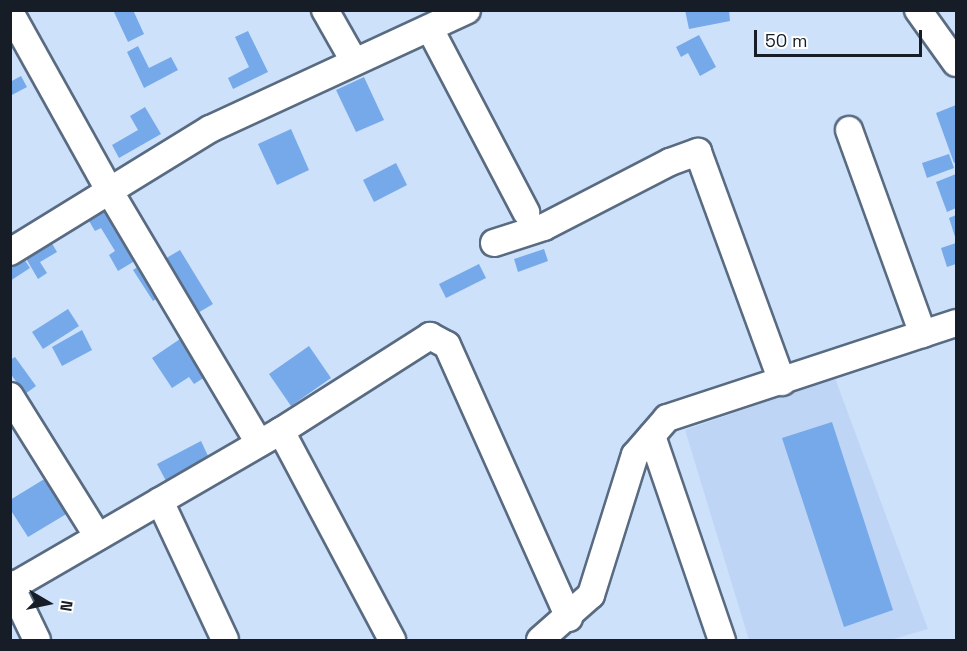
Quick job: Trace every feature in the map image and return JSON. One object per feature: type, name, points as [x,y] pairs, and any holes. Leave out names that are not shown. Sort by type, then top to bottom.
[{"type":"street","points":[[325,10],[354,61]]},
{"type":"street","points":[[10,252],[210,129],[467,10]]},
{"type":"street","points":[[918,10],[957,63]]},
{"type":"street","points":[[10,12],[110,192],[270,437],[392,640]]},
{"type":"street","points":[[430,29],[525,212]]},
{"type":"street","points":[[849,130],[923,334]]},
{"type":"street","points":[[494,243],[544,227],[670,162],[698,152],[782,382]]},
{"type":"street","points":[[540,640],[569,618],[591,595],[635,455],[667,418],[957,323]]},
{"type":"street","points":[[38,640],[11,586],[270,437],[430,336],[441,339],[569,618]]},
{"type":"street","points":[[10,396],[98,537]]},
{"type":"street","points":[[652,436],[722,640]]},
{"type":"street","points":[[160,501],[225,640]]},
{"type":"shaded area","points":[[835,378],[928,629],[890,640],[749,640],[685,430]]},
{"type":"building","points":[[113,10],[133,10],[144,34],[128,42]]},
{"type":"building","points":[[685,10],[729,10],[730,21],[689,29]]},
{"type":"building","points":[[248,31],[268,72],[233,89],[228,78],[249,67],[235,37]]},
{"type":"building","points":[[699,35],[716,67],[700,76],[688,53],[681,57],[676,47]]},
{"type":"building","points":[[138,46],[149,68],[171,57],[178,70],[144,88],[127,52]]},
{"type":"building","points":[[21,76],[27,87],[10,96],[10,82]]},
{"type":"building","points":[[364,77],[384,120],[356,132],[336,90]]},
{"type":"building","points":[[956,105],[956,162],[954,163],[936,113]]},
{"type":"building","points":[[145,107],[161,134],[119,158],[112,145],[138,130],[130,116]]},
{"type":"building","points":[[291,129],[309,170],[277,185],[258,144]]},
{"type":"building","points":[[949,154],[954,168],[927,178],[922,163]]},
{"type":"building","points":[[396,163],[407,185],[374,202],[363,180]]},
{"type":"building","points":[[956,174],[956,208],[947,212],[936,182]]},
{"type":"building","points":[[109,209],[138,259],[118,271],[109,255],[115,251],[101,228],[95,231],[89,221]]},
{"type":"building","points":[[956,215],[956,240],[949,218]]},
{"type":"building","points":[[50,240],[57,252],[40,262],[47,273],[38,279],[24,255]]},
{"type":"building","points":[[956,243],[956,264],[947,267],[941,248]]},
{"type":"building","points":[[544,249],[548,261],[518,272],[514,259]]},
{"type":"building","points":[[180,250],[213,304],[196,314],[163,260]]},
{"type":"building","points":[[22,256],[30,268],[10,281],[10,264]]},
{"type":"building","points":[[142,264],[162,295],[153,301],[133,270]]},
{"type":"building","points":[[479,264],[486,278],[446,298],[439,284]]},
{"type":"building","points":[[68,309],[79,326],[43,349],[32,332]]},
{"type":"building","points":[[82,330],[92,350],[62,366],[52,347]]},
{"type":"building","points":[[180,339],[205,377],[194,384],[189,377],[172,388],[152,358]]},
{"type":"building","points":[[309,346],[331,378],[291,406],[269,374]]},
{"type":"building","points":[[15,357],[36,386],[25,394],[10,373],[10,360]]},
{"type":"building","points":[[832,422],[893,610],[844,627],[782,438]]},
{"type":"building","points":[[201,441],[209,458],[166,481],[157,464]]},
{"type":"building","points":[[46,478],[68,513],[28,537],[10,509],[10,500]]}]
